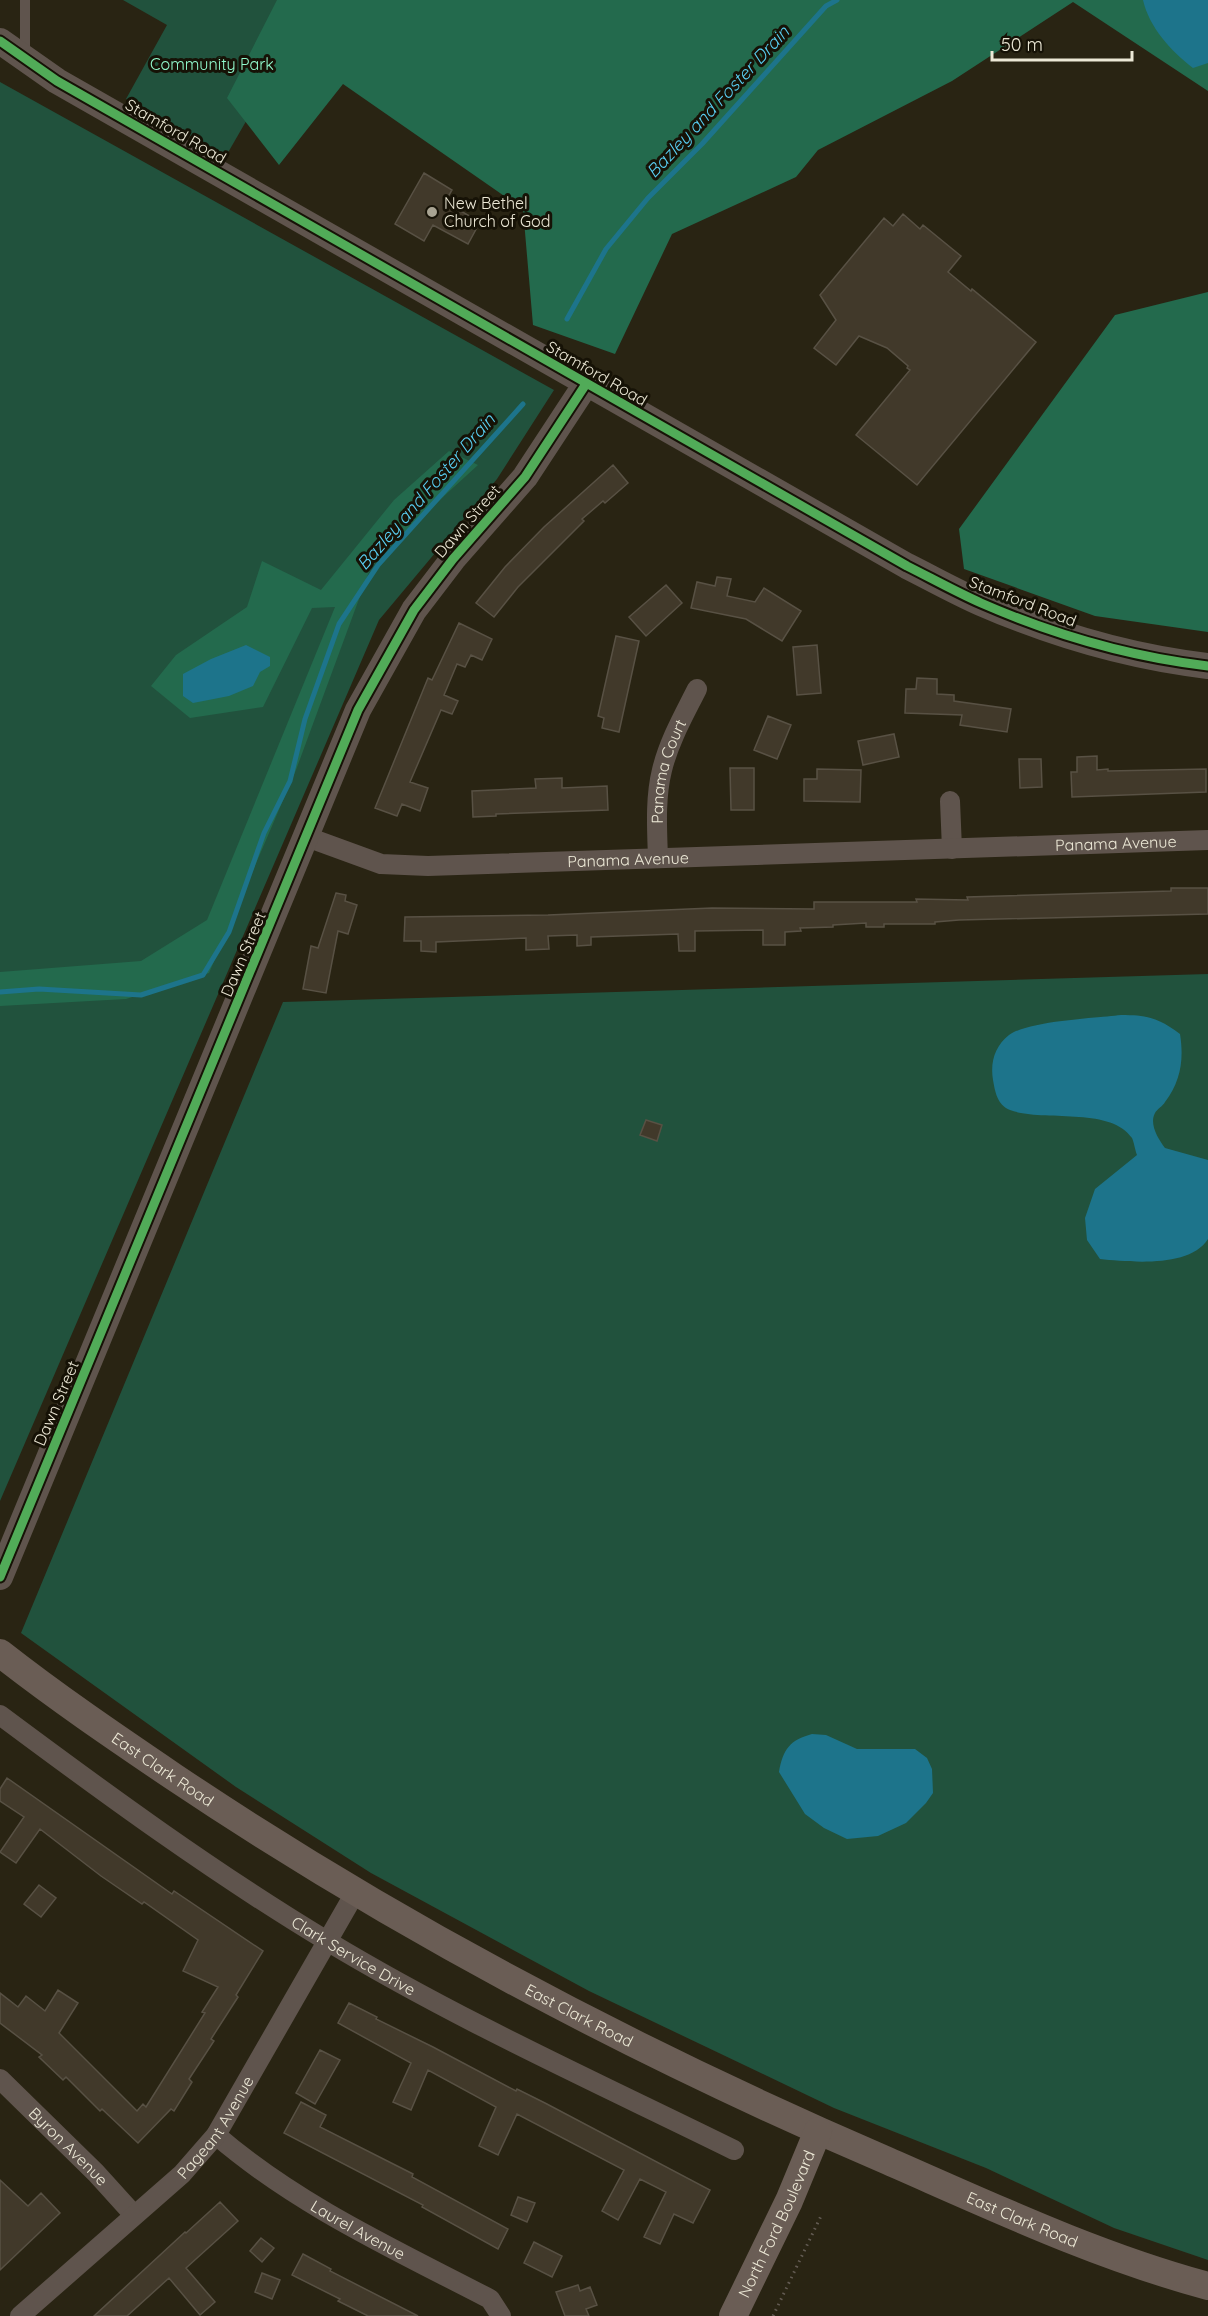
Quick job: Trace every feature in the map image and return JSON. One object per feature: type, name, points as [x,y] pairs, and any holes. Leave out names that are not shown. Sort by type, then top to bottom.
[{"type":"main road","name":"East Clark Road","points":[[0,1653],[149,1760],[247,1826],[355,1893],[512,1981],[818,2131],[1067,2239],[1133,2263],[1208,2286]]},
{"type":"main road","name":"North Ford Boulevard","points":[[733,2316],[789,2201],[818,2131]]},
{"type":"street","name":"Stamford Road","points":[[0,40],[57,81],[907,566],[981,603],[1080,639],[1208,666]]},
{"type":"street","name":"Dawn Street","points":[[0,1577],[358,710],[414,609],[453,559],[525,477],[586,384]]},
{"type":"street","name":"Panama Court","points":[[658,858],[658,796],[662,770],[678,726],[697,689]]},
{"type":"street","points":[[950,801],[952,849]]},
{"type":"street","name":"Panama Avenue","points":[[307,837],[381,864],[428,866],[1208,840]]},
{"type":"street","name":"Clark Service Drive","points":[[0,1715],[111,1798],[328,1942],[451,2010],[734,2150]]},
{"type":"street","name":"Pageant Avenue","points":[[20,2316],[182,2174],[216,2135],[355,1893]]},
{"type":"street","name":"Byron Avenue","points":[[0,2079],[96,2173],[134,2215]]},
{"type":"street","name":"Laurel Avenue","points":[[216,2135],[277,2183],[332,2216],[490,2299],[501,2316]]},
{"type":"lane","points":[[25,0],[25,60]]},
{"type":"path","points":[[773,2316],[822,2216]]},
{"type":"green space","name":"Community Park","points":[[123,0],[316,0],[226,156],[126,99],[167,25]]},
{"type":"green space","points":[[277,0],[1208,0],[1208,91],[1073,2],[952,81],[818,150],[796,177],[672,234],[615,354],[533,325],[523,209],[343,84],[279,165],[227,98]]},
{"type":"green space","points":[[0,82],[554,390],[497,479],[379,620],[0,1501]]},
{"type":"green space","points":[[1208,292],[1208,632],[1095,616],[964,569],[959,529],[1115,315]]},
{"type":"green space","points":[[449,451],[478,465],[373,561],[296,770],[209,973],[126,999],[0,1006],[0,972],[141,961],[207,920],[335,607],[312,608],[263,707],[190,718],[151,686],[176,655],[247,607],[262,561],[321,590],[394,500]]},
{"type":"green space","points":[[1208,974],[1208,2260],[1114,2228],[986,2168],[834,2108],[589,1991],[371,1873],[236,1787],[21,1633],[283,1002]]},
{"type":"water","points":[[1143,0],[1208,0],[1208,63],[1193,68],[1177,54],[1150,20]]},
{"type":"water","points":[[246,645],[270,657],[270,666],[260,672],[253,686],[229,696],[193,703],[183,696],[183,674],[211,659]]},
{"type":"water","points":[[1121,1015],[1152,1018],[1180,1034],[1182,1052],[1178,1078],[1170,1094],[1153,1117],[1154,1127],[1165,1148],[1208,1160],[1208,1239],[1188,1255],[1174,1259],[1143,1262],[1100,1259],[1087,1240],[1085,1218],[1095,1189],[1137,1155],[1132,1138],[1122,1128],[1092,1118],[1039,1115],[1010,1110],[999,1101],[995,1089],[992,1073],[993,1061],[1000,1044],[1009,1035],[1018,1030],[1046,1023]]},
{"type":"water","points":[[812,1734],[826,1735],[857,1749],[915,1749],[927,1758],[932,1769],[933,1793],[906,1823],[878,1836],[847,1839],[824,1828],[805,1814],[779,1772],[785,1751],[798,1739]]},
{"type":"building","name":"New Bethel Church of God","points":[[424,173],[452,190],[445,202],[480,222],[468,244],[433,225],[424,241],[395,224]]},
{"type":"building","points":[[903,214],[920,229],[923,225],[961,256],[948,272],[1036,342],[917,485],[856,435],[910,370],[908,366],[887,348],[859,336],[836,365],[814,348],[836,320],[820,295],[884,218],[893,226]]},
{"type":"building","points":[[613,465],[628,483],[582,519],[584,521],[518,587],[494,617],[476,603],[505,567],[544,527]]},
{"type":"building","points":[[717,577],[731,579],[727,596],[755,602],[764,588],[801,611],[782,641],[746,619],[691,608],[697,582],[715,586]]},
{"type":"building","points":[[666,585],[682,603],[646,636],[629,617]]},
{"type":"building","points":[[459,623],[492,639],[482,660],[471,655],[465,667],[457,664],[444,695],[458,701],[452,714],[441,710],[410,782],[428,788],[420,811],[402,804],[397,816],[375,808],[428,678],[432,680]]},
{"type":"building","points":[[616,636],[639,641],[619,732],[602,728],[604,718],[598,716]]},
{"type":"building","points":[[817,645],[821,693],[797,695],[793,647]]},
{"type":"building","points":[[917,678],[937,679],[937,694],[954,695],[954,701],[1011,709],[1007,732],[960,725],[962,715],[905,713],[906,689],[916,689]]},
{"type":"building","points":[[768,716],[791,725],[777,759],[754,750]]},
{"type":"building","points":[[894,734],[899,757],[863,765],[858,741]]},
{"type":"building","points":[[1097,756],[1097,770],[1206,769],[1206,792],[1072,797],[1071,772],[1077,772],[1077,757]]},
{"type":"building","points":[[1019,759],[1041,759],[1042,787],[1020,788]]},
{"type":"building","points":[[730,768],[754,768],[754,810],[731,810]]},
{"type":"building","points":[[817,769],[861,770],[860,802],[804,801],[804,779],[817,779]]},
{"type":"building","points":[[562,778],[562,788],[607,786],[608,810],[496,814],[496,816],[473,817],[472,791],[536,788],[535,779]]},
{"type":"building","points":[[1171,888],[1208,888],[1208,914],[959,920],[935,922],[935,924],[884,924],[884,927],[866,927],[866,923],[833,925],[833,927],[800,928],[801,931],[785,932],[785,945],[763,945],[763,930],[695,931],[695,951],[679,951],[678,934],[591,937],[591,945],[577,946],[577,935],[548,936],[549,949],[526,950],[526,938],[436,942],[436,952],[421,951],[421,941],[404,941],[405,917],[548,915],[712,908],[814,909],[814,902],[968,900],[967,897],[1171,891]]},
{"type":"building","points":[[336,893],[346,895],[345,901],[357,905],[348,934],[338,931],[326,993],[303,989],[311,946],[318,948]]},
{"type":"building","points":[[646,1120],[662,1125],[657,1141],[640,1135]]},
{"type":"building","points":[[7,1778],[172,1894],[174,1891],[263,1951],[236,1995],[238,1997],[211,2039],[214,2041],[189,2079],[192,2082],[174,2111],[171,2109],[138,2143],[102,2109],[100,2111],[66,2077],[63,2080],[39,2057],[42,2055],[0,2023],[0,1993],[18,2007],[26,1996],[45,2011],[58,1990],[78,2003],[59,2033],[137,2111],[143,2104],[146,2107],[205,2013],[202,2012],[218,1987],[183,1971],[198,1940],[144,1902],[142,1904],[101,1876],[40,1829],[16,1863],[0,1852],[24,1817],[0,1801],[0,1789]]},
{"type":"building","points":[[39,1885],[56,1898],[41,1917],[24,1904]]},
{"type":"building","points":[[349,2003],[710,2190],[693,2223],[674,2214],[660,2244],[644,2237],[666,2192],[640,2179],[618,2220],[602,2211],[624,2170],[517,2114],[498,2155],[479,2146],[496,2107],[428,2070],[411,2110],[393,2102],[411,2063],[338,2023]]},
{"type":"building","points":[[320,2050],[340,2060],[315,2104],[296,2093]]},
{"type":"building","points":[[301,2102],[326,2115],[320,2127],[413,2174],[412,2177],[508,2229],[498,2249],[422,2207],[423,2205],[284,2133]]},
{"type":"building","points":[[0,2180],[28,2206],[41,2193],[60,2213],[0,2270]]},
{"type":"building","points":[[518,2197],[535,2203],[527,2222],[511,2215]]},
{"type":"building","points":[[220,2202],[238,2221],[186,2268],[215,2302],[200,2315],[169,2278],[127,2316],[94,2316],[185,2232]]},
{"type":"building","points":[[261,2238],[274,2248],[262,2262],[250,2251]]},
{"type":"building","points":[[534,2242],[562,2256],[552,2277],[524,2263]]},
{"type":"building","points":[[303,2254],[331,2269],[330,2271],[418,2316],[368,2316],[338,2301],[340,2299],[292,2275]]},
{"type":"building","points":[[262,2273],[280,2280],[272,2299],[255,2292]]},
{"type":"building","points":[[578,2285],[580,2291],[590,2287],[597,2305],[586,2309],[589,2316],[565,2316],[556,2292]]},
{"type":"waterway","name":"Bazley and Foster Drain","points":[[567,319],[606,249],[648,198],[702,144],[826,6],[837,0]]},
{"type":"waterway","name":"Bazley and Foster Drain","points":[[0,992],[39,989],[141,995],[203,975],[229,932],[264,833],[290,781],[305,719],[339,624],[378,565],[523,404]]},
{"type":"cycle path","points":[[0,41],[57,81],[907,566],[953,590],[1036,625],[1092,643],[1150,657],[1208,666]]},
{"type":"cycle path","points":[[0,1577],[358,710],[414,610],[453,559],[525,477],[586,384]]},
{"type":"place","name":"New Bethel Church of God","points":[[432,212]]}]
